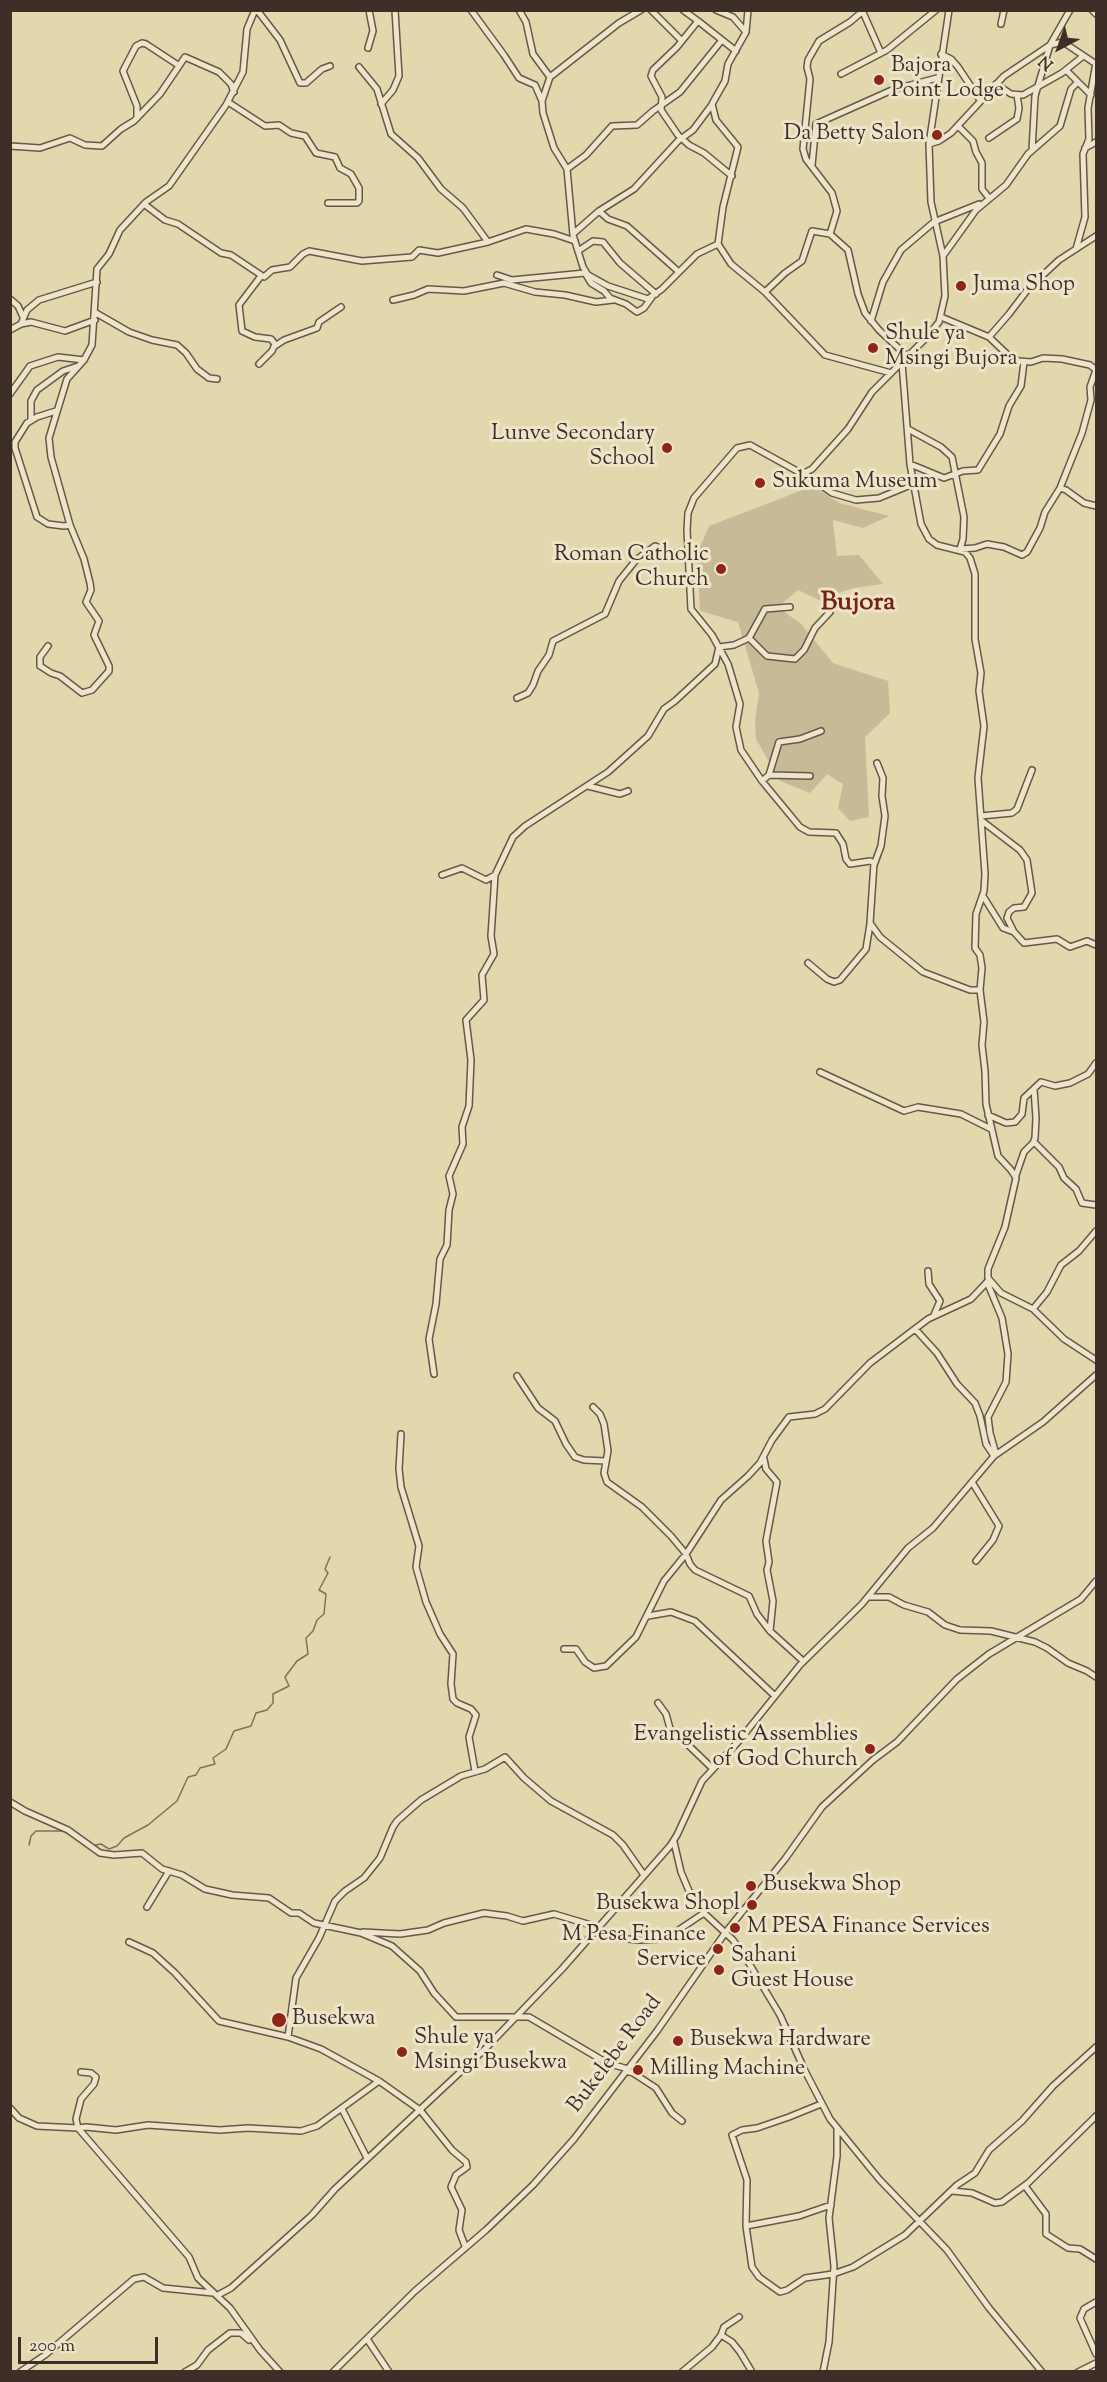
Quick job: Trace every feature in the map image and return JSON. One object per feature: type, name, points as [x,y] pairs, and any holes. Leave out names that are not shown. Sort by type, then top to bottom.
[{"type":"street","points":[[48,646],[40,657],[40,666],[60,676],[82,693],[92,690],[109,671],[109,666],[94,635],[99,621],[86,602],[91,591],[88,575],[70,525],[51,458],[49,433],[67,379],[82,363],[92,345],[97,268],[109,254],[118,233],[144,204],[169,186],[228,102],[243,72],[247,29],[256,10],[280,40],[300,83],[306,83],[322,69],[330,66]]},
{"type":"street","points":[[368,48],[373,31],[369,10]]},
{"type":"street","points":[[381,104],[393,90],[399,76],[395,10]]},
{"type":"street","points":[[471,10],[519,78],[523,82],[535,85],[542,101],[543,113],[554,148],[567,169],[574,238],[585,273],[591,283],[613,300]]},
{"type":"street","points":[[519,10],[526,22],[533,54],[550,77]]},
{"type":"street","points":[[651,10],[682,41]]},
{"type":"street","points":[[683,10],[736,51]]},
{"type":"street","points":[[716,10],[733,18],[746,32]]},
{"type":"street","points":[[574,238],[576,229],[634,189],[681,139],[693,130],[725,81],[728,64],[746,32],[748,10]]},
{"type":"street","points":[[841,74],[881,53],[936,10]]},
{"type":"street","points":[[1001,24],[1004,10]]},
{"type":"street","points":[[1032,150],[1035,96],[1050,45],[1070,10]]},
{"type":"street","points":[[1092,10],[1096,14]]},
{"type":"street","points":[[542,101],[550,77],[620,23],[640,11]]},
{"type":"street","points":[[830,234],[837,215],[831,190],[803,155],[810,79],[808,60],[819,41],[863,11],[881,53]]},
{"type":"street","points":[[804,473],[815,466],[848,429],[872,392],[926,339],[941,317],[945,296],[942,256],[931,202],[929,144],[948,11]]},
{"type":"street","points":[[698,21],[652,72],[651,78],[662,97],[662,112],[681,139],[704,153],[732,176]]},
{"type":"street","points":[[567,169],[586,156],[612,126],[637,125],[681,91],[722,40]]},
{"type":"street","points":[[929,144],[939,141],[958,126],[1004,75],[1050,45],[1063,42],[1082,57],[1096,64],[1088,114],[1089,139],[1083,154],[1084,217],[1076,249]]},
{"type":"street","points":[[137,118],[137,106],[123,71],[136,46],[146,44],[178,65]]},
{"type":"street","points":[[941,54],[951,59],[958,67],[980,100]]},
{"type":"street","points":[[10,146],[40,148],[70,138],[85,145],[100,147],[137,118],[160,94],[185,57],[221,73],[231,84],[234,92]]},
{"type":"street","points":[[996,84],[1011,94],[1023,95],[1066,70],[1082,57]]},
{"type":"street","points":[[359,67],[377,89],[391,134],[418,158],[441,189],[463,208],[488,242]]},
{"type":"street","points":[[1066,70],[1091,95]]},
{"type":"street","points":[[805,122],[816,124],[892,90],[938,78]]},
{"type":"street","points":[[942,256],[976,210],[1006,185],[1032,150],[1060,126],[1071,89],[1078,82]]},
{"type":"street","points":[[989,138],[1017,119],[1019,108],[1017,95]]},
{"type":"street","points":[[228,102],[265,126],[279,125],[291,133],[305,136],[316,153],[335,157],[340,168],[350,173],[359,188],[359,201],[356,203],[328,203]]},
{"type":"street","points":[[712,104],[716,120],[738,147],[723,207],[718,244],[731,264],[765,292],[825,355],[891,373]]},
{"type":"street","points":[[812,166],[816,124]]},
{"type":"street","points":[[958,126],[974,141],[976,152],[982,163],[982,189],[989,198]]},
{"type":"street","points":[[1085,148],[1096,142]]},
{"type":"street","points":[[871,321],[883,282],[898,253],[934,222],[983,203]]},
{"type":"street","points":[[144,204],[165,220],[176,223],[221,253],[231,255],[265,277],[271,271],[290,267],[309,251],[362,261],[412,257],[418,250],[438,252],[488,242],[511,233],[531,229],[574,238]]},
{"type":"street","points":[[599,211],[608,219],[627,226],[679,272]]},
{"type":"street","points":[[765,292],[801,262],[811,232],[830,234],[848,250],[863,308],[871,321],[908,357]]},
{"type":"street","points":[[988,337],[1024,293],[1054,265],[1096,236]]},
{"type":"street","points":[[578,251],[593,242],[603,242],[620,263],[654,295]]},
{"type":"street","points":[[393,300],[428,289],[464,291],[504,283],[535,292],[565,295],[596,302],[613,300],[626,304],[639,312],[702,251],[718,244]]},
{"type":"street","points":[[497,274],[512,280],[585,273],[612,288],[645,299],[654,295]]},
{"type":"street","points":[[261,276],[239,304],[240,328],[253,336],[271,339],[275,346]]},
{"type":"street","points":[[24,322],[27,310],[45,297],[97,282]]},
{"type":"street","points":[[10,299],[18,306],[24,322]]},
{"type":"street","points":[[259,364],[275,346],[284,340],[317,328],[319,322],[341,307]]},
{"type":"street","points":[[10,330],[24,322],[65,331],[74,329],[95,317]]},
{"type":"street","points":[[95,317],[152,340],[177,345],[197,369],[206,376],[217,379]]},
{"type":"street","points":[[902,363],[913,484],[921,524],[929,539],[940,547],[960,549],[992,544],[1018,554],[1025,554],[1060,488],[1082,434],[1094,401],[1090,387],[1096,373],[1090,365],[1053,358],[1024,362],[1010,357],[988,337],[941,317]]},
{"type":"street","points":[[10,394],[30,366],[58,357],[82,363]]},
{"type":"street","points":[[910,464],[940,477],[950,478],[956,473],[980,469],[985,456],[1000,434],[1009,406],[1021,386],[1024,362]]},
{"type":"street","points":[[15,442],[31,419],[32,401],[37,390],[63,371],[82,363]]},
{"type":"street","points":[[31,419],[56,411]]},
{"type":"street","points":[[908,429],[948,452],[952,457],[964,517],[960,549]]},
{"type":"street","points":[[10,436],[15,442],[16,454],[31,492],[37,517],[48,524],[70,525]]},
{"type":"street","points":[[874,865],[870,861],[848,863],[843,844],[836,832],[809,832],[800,827],[762,781],[739,746],[736,727],[740,708],[739,699],[728,664],[719,647],[691,609],[687,530],[692,503],[737,448],[750,445],[792,469],[804,473],[832,493],[856,500],[879,498],[913,484]]},
{"type":"street","points":[[1060,488],[1084,503],[1096,506]]},
{"type":"street","points":[[518,698],[528,693],[533,686],[538,671],[549,655],[554,641],[604,615],[619,581],[636,560],[655,546],[676,554],[688,554]]},
{"type":"street","points":[[960,549],[970,558],[975,574],[975,639],[981,669],[979,691],[984,726],[978,778],[985,874],[983,896],[976,921],[975,948],[980,955],[982,968],[980,990],[984,1022],[982,1050],[988,1115],[998,1156],[1016,1175]]},
{"type":"street","points":[[719,647],[734,645],[749,638],[765,609],[790,606]]},
{"type":"street","points":[[749,638],[767,656],[795,659],[804,650],[815,628],[830,612]]},
{"type":"street","points":[[434,1374],[429,1339],[436,1304],[440,1259],[447,1245],[449,1210],[453,1194],[449,1176],[463,1144],[462,1126],[469,1106],[471,1060],[466,1020],[484,999],[482,975],[493,960],[491,936],[495,875],[515,835],[608,772],[648,736],[664,709],[675,702],[715,664],[719,647]]},
{"type":"street","points":[[762,781],[769,775],[779,742],[800,739],[821,731]]},
{"type":"street","points":[[808,963],[834,982],[840,980],[866,949],[874,865],[881,846],[885,816],[882,796],[883,778],[877,763]]},
{"type":"street","points":[[982,818],[1012,813],[1017,809],[1032,770]]},
{"type":"street","points":[[769,775],[810,776]]},
{"type":"street","points":[[588,786],[620,794],[628,792]]},
{"type":"street","points":[[982,818],[1020,850],[1027,860],[1032,893],[1024,907],[1014,908],[1009,912],[1007,918],[1022,942],[1028,944],[1057,939],[1070,947],[1087,941],[1096,945]]},
{"type":"street","points":[[442,875],[462,868],[486,880],[495,875]]},
{"type":"street","points":[[983,896],[1001,927],[1014,932]]},
{"type":"street","points":[[870,923],[880,938],[918,969],[970,990],[980,990]]},
{"type":"street","points":[[988,1115],[1006,1123],[1015,1122],[1022,1114],[1024,1098],[1043,1081],[1055,1086],[1070,1083],[1088,1074],[1096,1063]]},
{"type":"street","points":[[820,1072],[904,1111],[918,1107],[961,1114],[992,1129]]},
{"type":"street","points":[[995,1455],[988,1417],[1009,1374],[1002,1318],[993,1300],[988,1281],[988,1269],[1002,1239],[1014,1193],[1016,1175],[1024,1152],[1034,1142],[1036,1125],[1034,1089]]},
{"type":"street","points":[[1034,1142],[1059,1167],[1064,1178],[1076,1189],[1082,1203],[1096,1205]]},
{"type":"street","points":[[1033,1309],[1047,1292],[1061,1265],[1079,1251],[1096,1231]]},
{"type":"street","points":[[928,1271],[928,1284],[940,1301],[933,1317]]},
{"type":"street","points":[[988,1281],[1005,1296],[1033,1309],[1064,1339],[1096,1360]]},
{"type":"street","points":[[564,1649],[575,1649],[589,1665],[598,1669],[605,1668],[633,1640],[648,1616],[650,1607],[664,1581],[686,1554],[721,1500],[748,1476],[764,1457],[772,1440],[789,1418],[815,1414],[825,1409],[870,1363],[933,1317],[964,1304],[988,1281]]},
{"type":"street","points":[[916,1330],[937,1353],[957,1384],[975,1403],[986,1443],[995,1455]]},
{"type":"street","points":[[24,2371],[134,2279],[144,2277],[163,2288],[216,2294],[231,2288],[312,2215],[367,2158],[491,2043],[597,1930],[674,1841],[698,1788],[712,1768],[738,1742],[804,1661],[869,1597],[902,1554],[933,1528],[995,1455],[1045,1421],[1096,1375]]},
{"type":"street","points":[[517,1376],[538,1408],[555,1421],[575,1457],[584,1460],[606,1461]]},
{"type":"street","points":[[593,1407],[600,1414],[604,1424],[608,1451],[604,1473],[607,1482],[642,1507],[686,1554],[690,1564],[698,1572],[749,1596],[757,1614],[770,1630],[804,1661]]},
{"type":"street","points":[[401,1434],[399,1468],[401,1487],[419,1545],[416,1567],[426,1602],[440,1634],[453,1654],[451,1677],[453,1699],[471,1709],[476,1715],[469,1737],[475,1771]]},
{"type":"street","points":[[764,1457],[766,1469],[777,1482],[766,1541],[769,1561],[767,1570],[773,1601],[770,1630]]},
{"type":"street","points":[[972,1482],[999,1526],[993,1540],[976,1561]]},
{"type":"street","name":"Bukelebe Road","points":[[333,2372],[539,2179],[574,2139],[657,2031],[725,1933],[785,1859],[822,1807],[873,1760],[897,1742],[957,1679],[989,1654],[1081,1599],[1096,1581]]},
{"type":"street","points":[[869,1597],[889,1597],[911,1608],[928,1612],[945,1625],[960,1630],[991,1631],[1042,1645],[1068,1664],[1096,1677]]},
{"type":"street","points":[[648,1616],[671,1612],[695,1621],[776,1696]]},
{"type":"street","points":[[658,1703],[666,1714],[671,1732],[683,1740],[712,1768]]},
{"type":"street","points":[[288,2037],[296,1978],[340,1896],[364,1878],[380,1858],[397,1821],[422,1800],[453,1780],[485,1769],[505,1757],[524,1778],[551,1801],[613,1835],[644,1875]]},
{"type":"street","points":[[10,1802],[68,1830],[100,1853],[114,1855],[142,1853],[156,1866],[182,1875],[212,1891],[269,1898],[291,1913],[299,1913],[323,1926],[362,1933],[398,1934],[428,1930],[444,1923],[484,1913],[523,1921],[554,1914],[591,1925],[608,1936],[625,1940],[659,1939],[676,1932],[704,1913]]},
{"type":"street","points":[[674,1841],[685,1882],[704,1913],[738,1946],[774,2004],[821,2104],[836,2128],[879,2179],[947,2250],[988,2308],[1042,2372]]},
{"type":"street","points":[[147,1907],[169,1871]]},
{"type":"street","points":[[362,1933],[397,1949],[420,1971],[434,1993],[456,2017],[516,2016],[533,2019],[608,2064],[627,2070],[656,2088],[672,2113],[682,2121]]},
{"type":"street","points":[[129,1942],[153,1953],[175,1973],[219,2021],[288,2037],[347,2061],[420,2110],[452,2150],[466,2162],[467,2167],[456,2175],[451,2187],[462,2210],[459,2230],[465,2246]]},
{"type":"street","points":[[821,2104],[764,2126],[732,2134],[747,2180],[746,2226],[752,2267],[759,2277],[778,2291],[787,2290],[804,2278],[833,2274],[860,2263],[900,2239],[921,2222],[960,2183],[975,2173],[989,2150],[1022,2121],[1053,2086],[1096,2047]]},
{"type":"street","points":[[81,2072],[91,2073],[96,2077],[94,2084],[79,2103],[76,2119],[78,2128],[189,2257],[198,2278],[241,2322],[255,2344],[280,2372]]},
{"type":"street","points":[[10,2108],[19,2118],[37,2126],[116,2130],[148,2125],[220,2130],[248,2128],[301,2130],[317,2126],[379,2081]]},
{"type":"street","points":[[342,2109],[367,2158]]},
{"type":"street","points":[[952,2191],[974,2193],[998,2203],[1025,2186],[1096,2116]]},
{"type":"street","points":[[822,2372],[829,2342],[834,2258],[829,2227],[837,2156],[836,2128]]},
{"type":"street","points":[[1025,2186],[1046,2214],[1046,2234],[1068,2248],[1080,2249],[1096,2259]]},
{"type":"street","points":[[746,2226],[799,2216],[831,2205]]},
{"type":"street","points":[[1096,2301],[1084,2309],[1080,2318],[1096,2354]]},
{"type":"street","points":[[682,2372],[712,2347],[724,2327],[739,2317]]},
{"type":"street","points":[[185,2372],[197,2365],[208,2350],[230,2333],[241,2333],[255,2344]]},
{"type":"street","points":[[721,2335],[736,2347],[752,2372]]},
{"type":"street","points":[[367,2339],[389,2372]]},
{"type":"street","points":[[1078,2372],[1096,2363]]},
{"type":"shaded area","points":[[813,486],[839,503],[889,516],[863,528],[833,520],[837,556],[859,555],[883,584],[853,588],[819,600],[798,590],[778,607],[801,624],[833,663],[888,681],[890,713],[865,737],[869,817],[850,821],[838,808],[843,784],[827,774],[810,793],[780,781],[756,739],[755,721],[759,693],[738,622],[700,611],[697,554],[709,526]]},
{"type":"waterway","points":[[95,1845],[101,1844],[109,1849],[117,1846],[124,1838],[148,1825],[177,1801],[188,1777],[196,1775],[200,1768],[215,1764],[213,1758],[226,1749],[234,1731],[251,1726],[256,1713],[267,1710],[273,1703],[273,1694],[289,1686],[285,1677],[297,1661],[308,1654],[306,1638],[313,1631],[317,1620],[324,1614],[326,1594],[319,1590],[328,1573],[325,1569],[330,1557]]},
{"type":"waterway","points":[[29,1845],[31,1836],[36,1831],[65,1831]]},
{"type":"place","name":"Bajora Point Lodge","points":[[879,80]]},
{"type":"place","name":"Da Betty Salon","points":[[937,135]]},
{"type":"place","name":"Juma Shop","points":[[961,286]]},
{"type":"place","name":"Shule ya Msingi Bujora","points":[[873,348]]},
{"type":"place","name":"Lunve Secondary School","points":[[667,448]]},
{"type":"place","name":"Sukuma Museum","points":[[760,483]]},
{"type":"place","name":"Roman Catholic Church","points":[[721,569]]},
{"type":"place","name":"Evangelistic Assemblies of God Church","points":[[870,1749]]},
{"type":"place","name":"Busekwa Shop","points":[[751,1886]]},
{"type":"place","name":"Busekwa Shopl","points":[[752,1905]]},
{"type":"place","name":"M PESA Finance Services","points":[[735,1928]]},
{"type":"place","name":"M Pesa Finance Service","points":[[718,1949]]},
{"type":"place","name":"Sahani Guest House","points":[[719,1970]]},
{"type":"place","name":"Busekwa","points":[[279,2020]]},
{"type":"place","name":"Busekwa Hardware","points":[[678,2041]]},
{"type":"place","name":"Shule ya Msingi Busekwa","points":[[402,2052]]},
{"type":"place","name":"Milling Machine","points":[[638,2070]]},
{"type":"district","name":"Bujora","points":[[858,605]]}]
